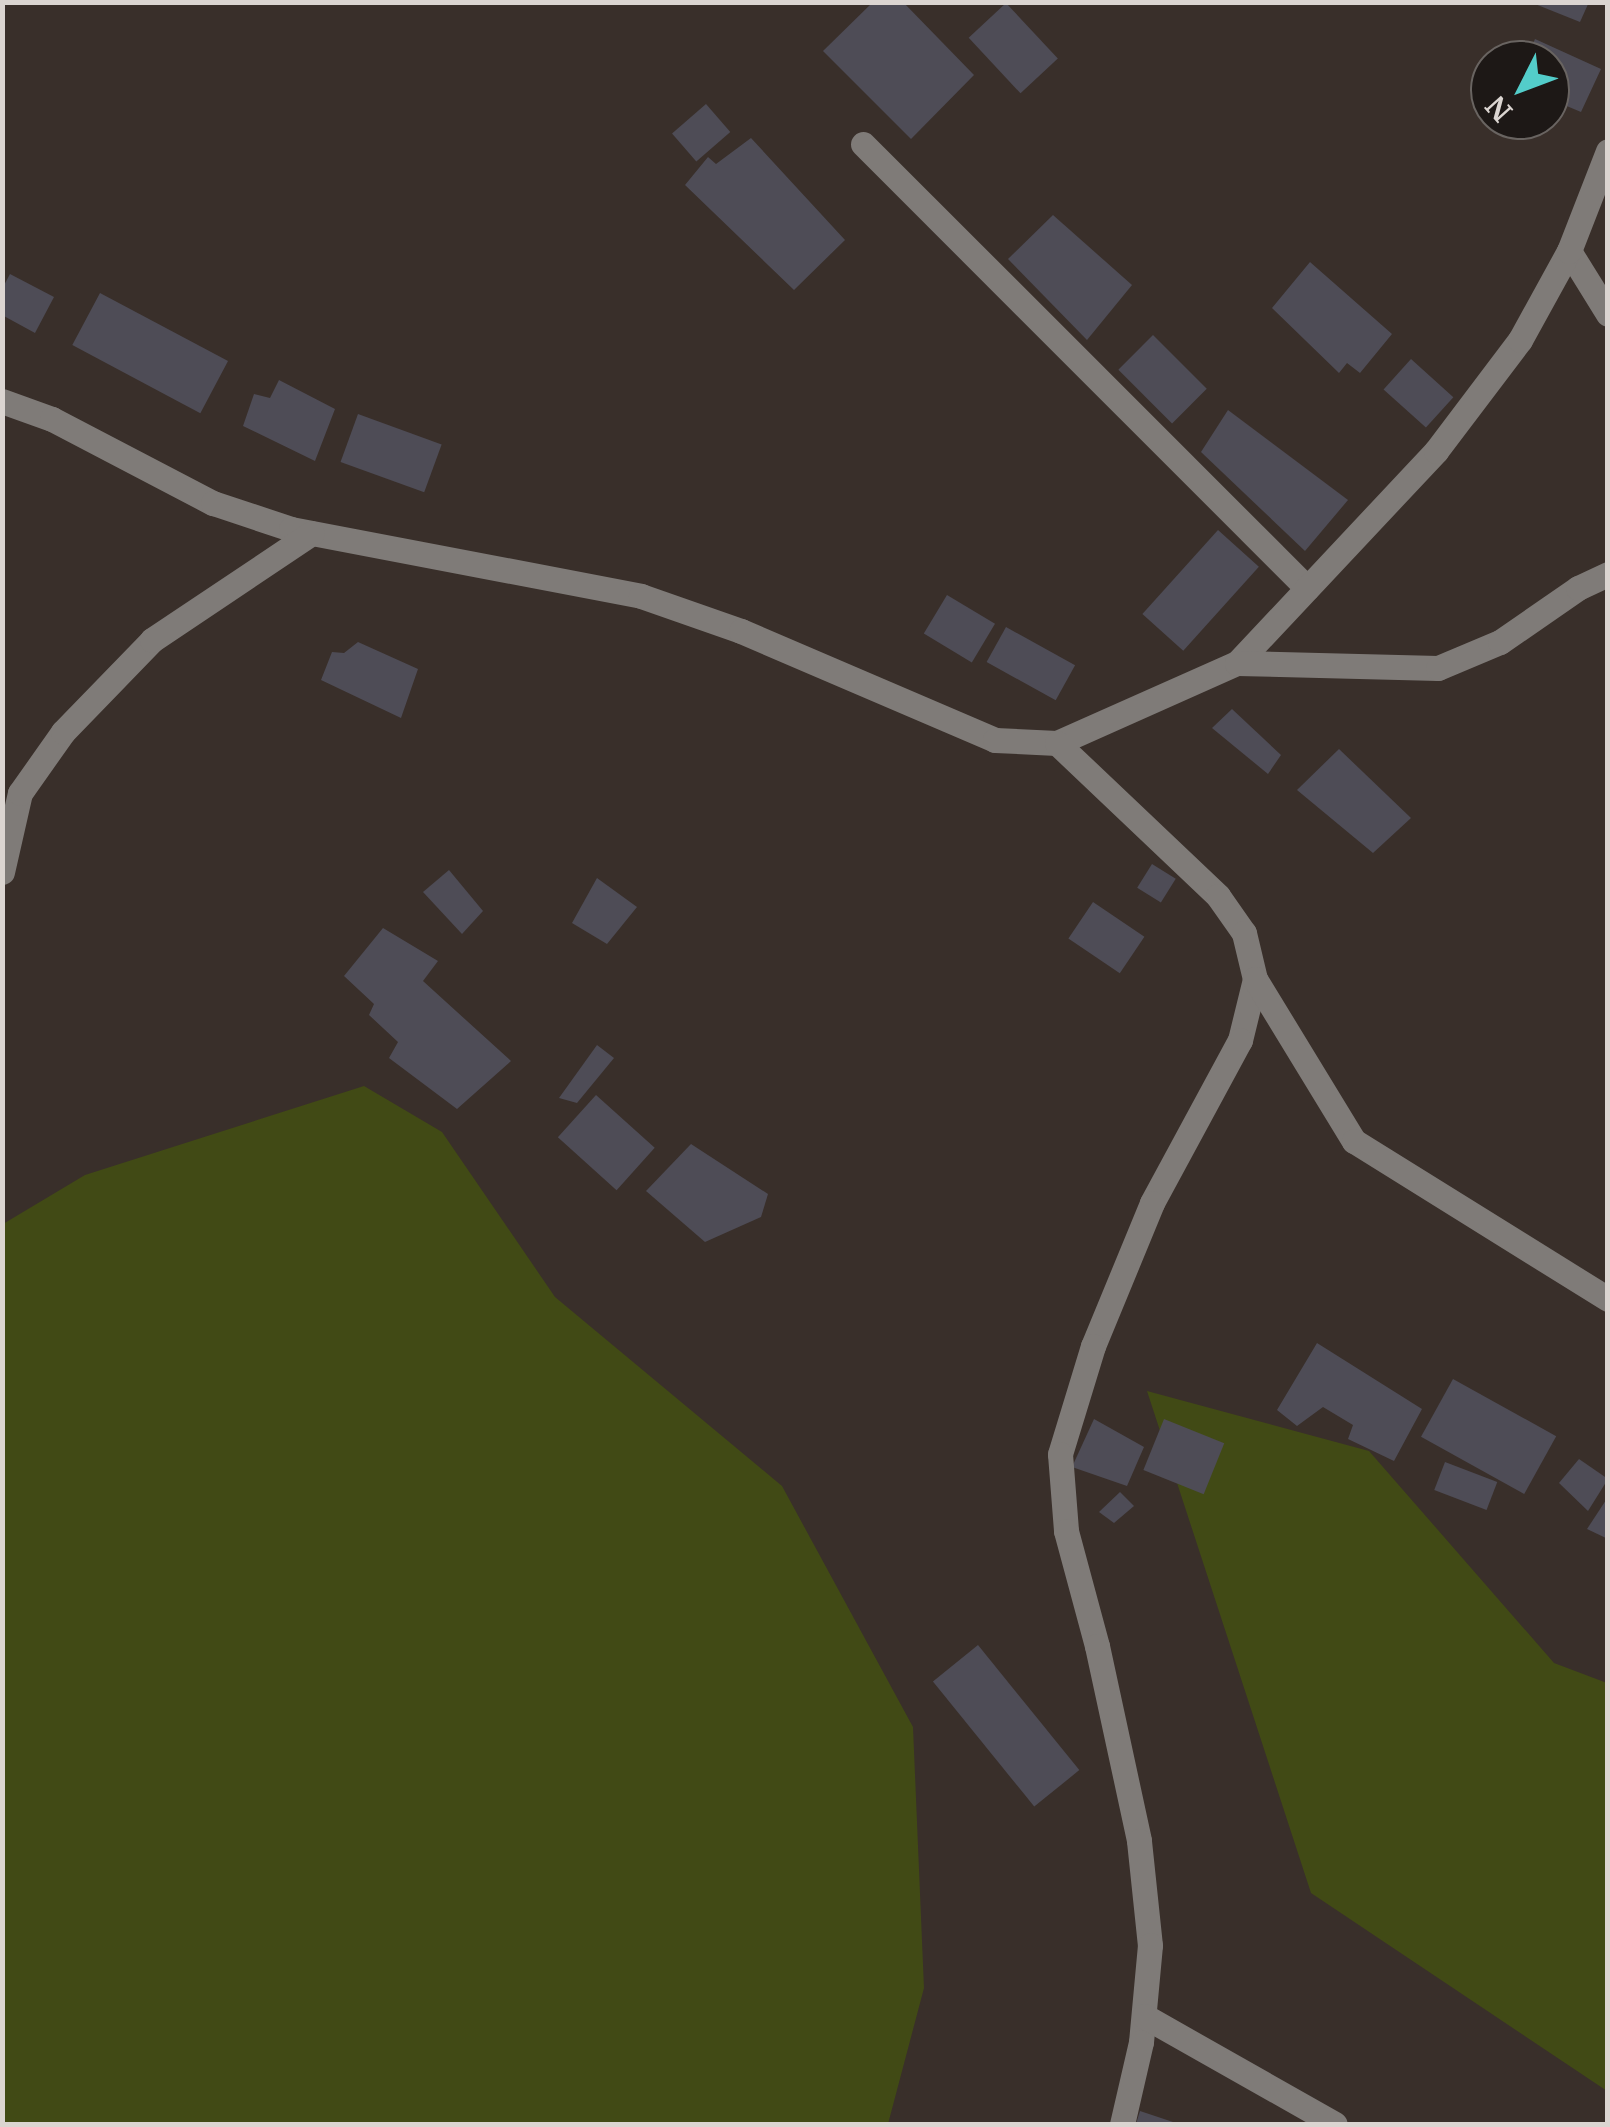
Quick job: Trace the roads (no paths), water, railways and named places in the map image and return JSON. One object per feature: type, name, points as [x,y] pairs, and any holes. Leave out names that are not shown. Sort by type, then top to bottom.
[{"type":"street","points":[[863,144],[1307,588]]},
{"type":"street","points":[[2,402],[52,419],[213,503],[312,533],[642,596],[741,630],[995,740],[1057,743],[1237,663],[1436,451],[1520,340],[1569,251],[1608,150]]},
{"type":"street","points":[[1569,251],[1608,314]]},
{"type":"street","points":[[2,872],[20,792],[63,732],[152,640],[312,533]]},
{"type":"street","points":[[1237,663],[1438,668],[1500,642],[1578,588],[1608,574]]},
{"type":"street","points":[[1057,743],[1218,896],[1244,933],[1255,978],[1354,1142],[1608,1300]]},
{"type":"street","points":[[1122,2124],[1144,2016],[1150,1945],[1139,1840],[1097,1646],[1066,1531],[1060,1454],[1100,1328],[1152,1203],[1240,1040],[1255,978]]},
{"type":"street","points":[[1144,2016],[1335,2124]]}]
